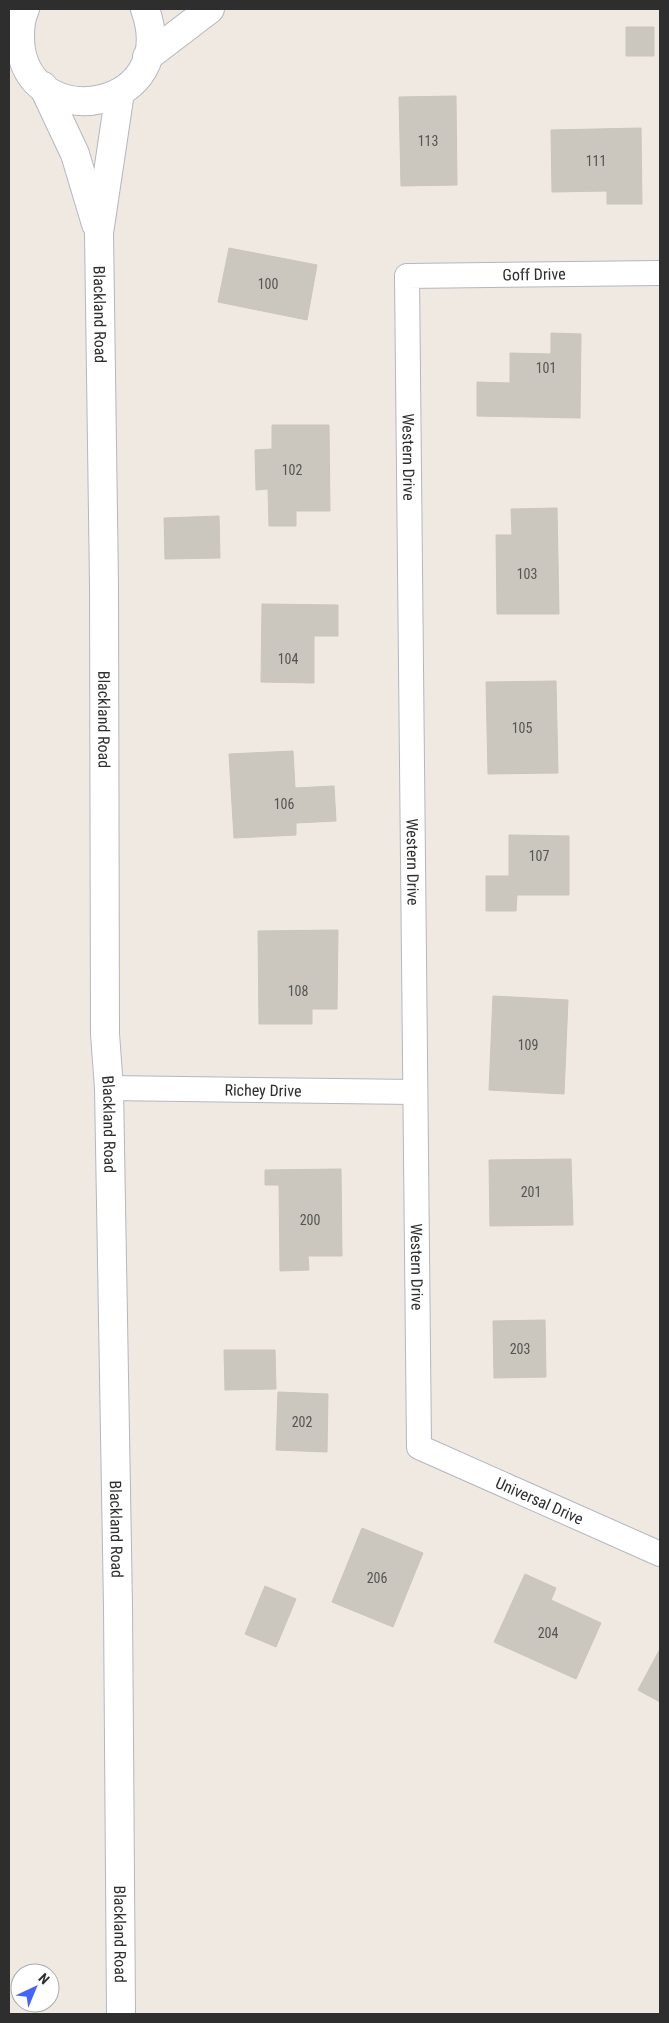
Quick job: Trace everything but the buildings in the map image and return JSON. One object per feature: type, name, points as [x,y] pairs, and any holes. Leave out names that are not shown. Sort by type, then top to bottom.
[{"type":"street","points":[[26,9],[22,15],[19,36],[15,46],[33,77],[50,92],[70,100],[91,102],[113,97],[131,84],[144,67],[151,46],[151,24],[145,9]]},
{"type":"street","points":[[148,57],[210,9]]},
{"type":"street","name":"Blackland Road","points":[[43,86],[75,154],[99,233]]},
{"type":"street","name":"Blackland Road","points":[[120,92],[99,233],[104,585],[105,1034],[109,1088],[118,1606],[121,2014]]},
{"type":"street","name":"Goff Drive","points":[[407,276],[660,273]]},
{"type":"street","name":"Western Drive","points":[[407,276],[419,1447]]},
{"type":"street","name":"Richey Drive","points":[[109,1088],[415,1092]]},
{"type":"street","name":"Universal Drive","points":[[419,1447],[660,1554]]}]
